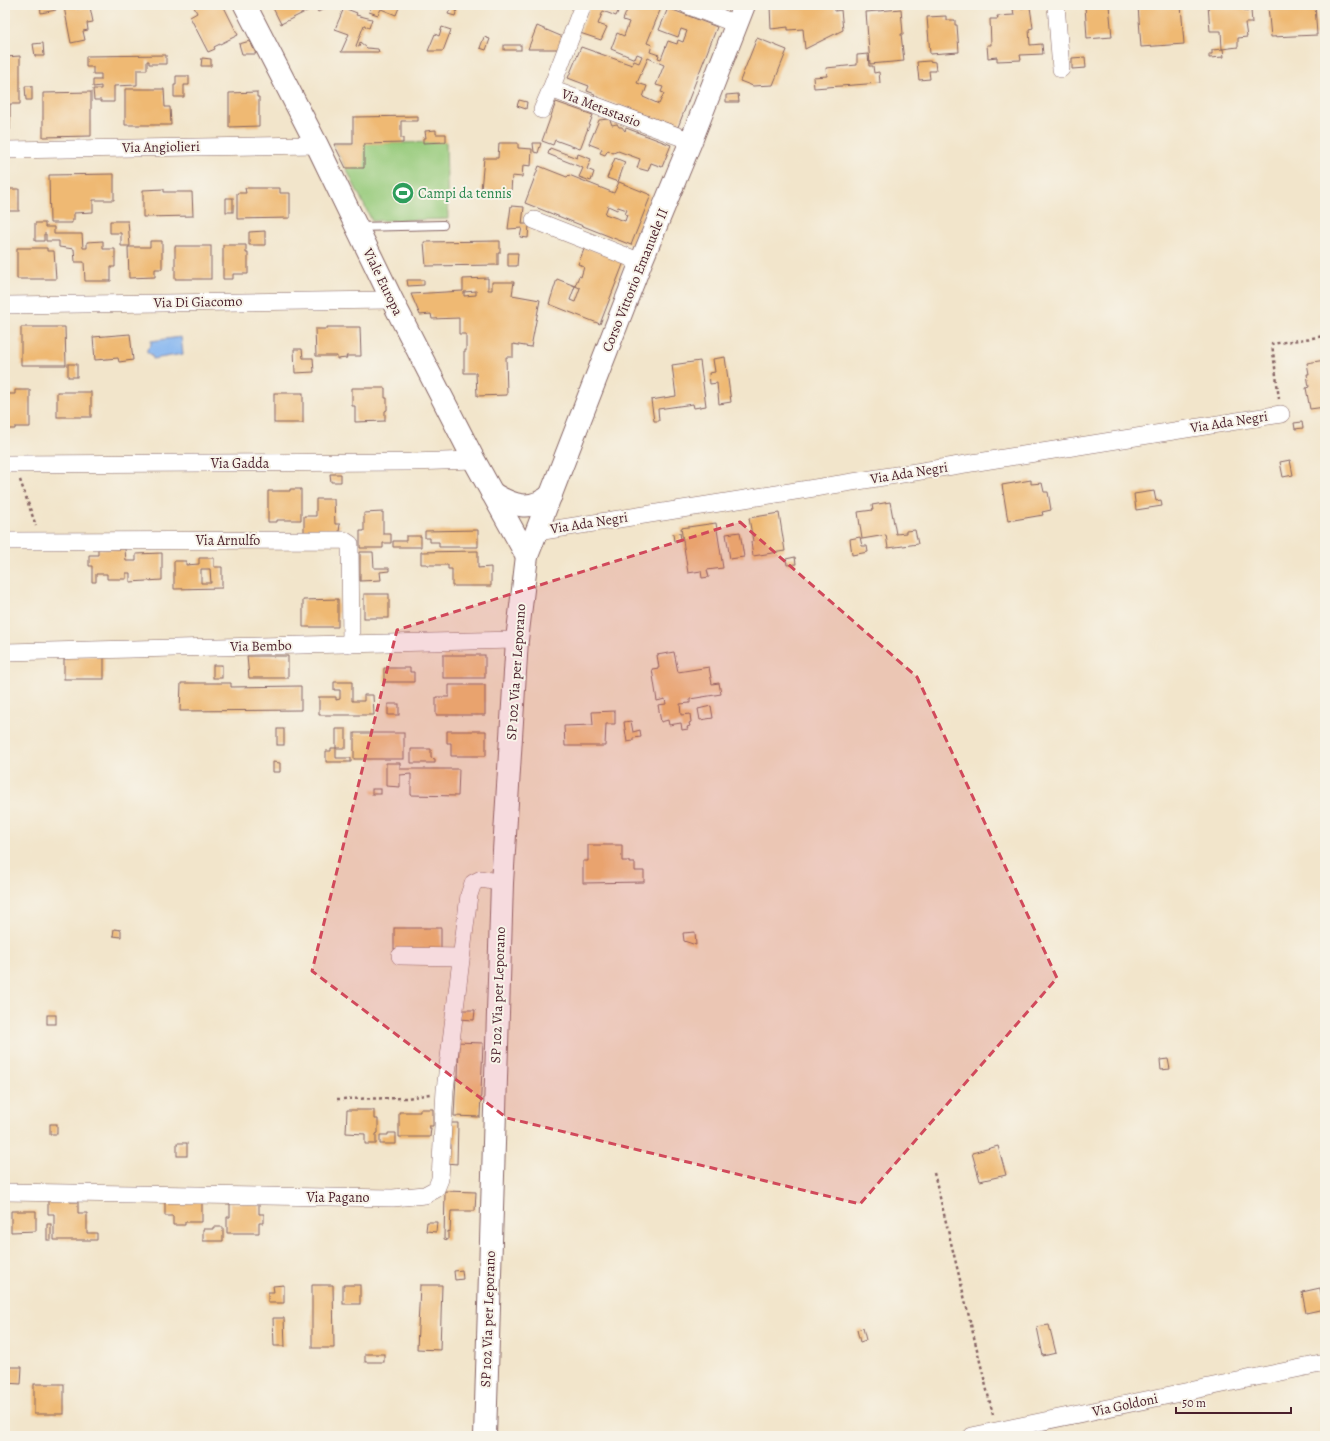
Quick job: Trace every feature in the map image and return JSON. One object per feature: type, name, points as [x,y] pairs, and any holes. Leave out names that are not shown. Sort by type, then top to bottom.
[{"type":"street","name":"Viale Europa","points":[[245,5],[317,145],[392,300],[474,460],[527,556]]},
{"type":"street","name":"Via Metastasio","points":[[583,5],[551,89],[691,141]]},
{"type":"street","points":[[687,5],[740,15]]},
{"type":"street","points":[[1056,5],[1062,69]]},
{"type":"street","name":"Corso Vittorio Emanuele II","points":[[527,556],[641,262],[691,141],[740,15]]},
{"type":"street","points":[[542,110],[551,89]]},
{"type":"street","name":"Via Angiolieri","points":[[5,150],[317,145]]},
{"type":"street","points":[[534,220],[641,262]]},
{"type":"street","name":"Via Di Giacomo","points":[[5,305],[392,300]]},
{"type":"street","name":"Via Ada Negri","points":[[537,532],[1281,414]]},
{"type":"street","name":"Via Gadda","points":[[10,464],[402,462],[474,460]]},
{"type":"street","points":[[492,492],[508,502],[521,505],[540,502],[551,495]]},
{"type":"street","name":"Via Arnulfo","points":[[5,541],[344,540],[350,544],[351,644]]},
{"type":"street","name":"SP 102 Via per Leporano","points":[[485,1436],[502,882],[516,640],[527,556]]},
{"type":"street","name":"Via Bembo","points":[[5,652],[516,640]]},
{"type":"street","name":"Via Pagano","points":[[5,1192],[393,1198],[425,1195],[436,1189],[440,1179],[445,1090],[469,895],[473,883],[481,879],[502,882]]},
{"type":"street","points":[[400,956],[461,957]]},
{"type":"street","name":"Via Goldoni","points":[[972,1436],[1325,1363]]},
{"type":"lane","points":[[356,227],[443,225]]},
{"type":"path","points":[[1281,414],[1272,344],[1325,336]]},
{"type":"path","points":[[10,464],[35,524],[49,541]]},
{"type":"path","points":[[337,1098],[408,1098],[428,1095],[445,1090]]},
{"type":"path","points":[[934,1173],[997,1431]]},
{"type":"highlighted area","points":[[740,522],[917,677],[1057,978],[860,1204],[507,1118],[312,971],[397,630]]},
{"type":"green space","name":"Campi da tennis","points":[[446,142],[448,219],[372,221],[334,144]]},
{"type":"water","points":[[181,337],[183,354],[153,359],[152,355],[147,352],[147,349],[151,345],[151,341]]},
{"type":"building","points":[[40,5],[55,5],[56,10],[41,13]]},
{"type":"building","points":[[77,5],[77,9],[90,7],[93,22],[87,23],[88,30],[83,31],[85,40],[71,43],[64,7]]},
{"type":"building","points":[[193,5],[223,5],[238,35],[214,47],[215,49],[208,52],[190,17],[197,13]]},
{"type":"building","points":[[332,5],[318,12],[315,7],[281,24],[272,6]]},
{"type":"building","points":[[372,5],[400,5],[396,15],[381,9],[378,15],[369,12]]},
{"type":"building","points":[[591,5],[621,5],[616,16],[603,11],[598,24],[607,27],[601,40],[580,33]]},
{"type":"building","points":[[629,5],[654,5],[661,8],[647,43],[652,45],[650,52],[659,55],[658,58],[661,59],[668,41],[677,44],[678,40],[683,42],[687,31],[681,29],[678,37],[659,30],[668,8],[717,27],[678,127],[594,96],[595,94],[587,91],[589,86],[568,78],[581,47],[632,65],[634,61],[639,63],[642,56],[637,54],[635,59],[611,49],[617,33],[624,36],[629,22],[623,20]],"holes":[[[648,58],[664,65],[656,85],[663,87],[661,92],[664,93],[659,104],[643,97],[647,86],[637,83]]]},
{"type":"building","points":[[835,5],[835,11],[841,10],[843,30],[805,49],[803,29],[788,30],[788,27],[771,29],[770,6]]},
{"type":"building","points":[[1085,5],[1109,5],[1112,37],[1087,39]]},
{"type":"building","points":[[1181,5],[1184,44],[1141,47],[1138,6]]},
{"type":"building","points":[[1208,5],[1244,5],[1245,11],[1251,10],[1252,23],[1245,23],[1247,37],[1238,38],[1238,47],[1222,49],[1221,31],[1210,31]]},
{"type":"building","points":[[1315,5],[1317,35],[1271,37],[1268,6]]},
{"type":"building","points":[[451,7],[457,9],[455,16],[448,14]]},
{"type":"building","points":[[1030,7],[1033,28],[1029,29],[1030,45],[1042,44],[1043,54],[1020,55],[1021,60],[997,61],[997,57],[988,58],[987,45],[991,45],[990,19],[998,19],[997,16],[1014,15],[1013,9]]},
{"type":"building","points":[[344,8],[357,13],[356,15],[372,19],[369,28],[364,25],[356,46],[359,47],[360,42],[367,48],[378,49],[379,52],[341,52],[349,34],[335,29]]},
{"type":"building","points":[[901,9],[903,34],[901,34],[904,61],[870,64],[866,12]]},
{"type":"building","points":[[946,16],[946,20],[955,20],[955,25],[957,25],[959,52],[930,54],[927,17]]},
{"type":"building","points":[[537,26],[563,37],[559,49],[528,49]]},
{"type":"building","points":[[442,27],[451,30],[443,51],[428,51],[435,34],[439,36]]},
{"type":"building","points":[[484,37],[490,39],[486,50],[480,48]]},
{"type":"building","points":[[757,38],[787,50],[773,85],[753,86],[740,81]]},
{"type":"building","points":[[250,41],[256,54],[242,54],[239,44]]},
{"type":"building","points":[[43,43],[44,56],[35,56],[33,44]]},
{"type":"building","points":[[504,45],[521,45],[521,50],[504,50]]},
{"type":"building","points":[[1223,49],[1224,57],[1209,58],[1209,54],[1212,54],[1212,50]]},
{"type":"building","points":[[868,54],[869,66],[873,66],[874,73],[879,72],[880,83],[814,88],[813,77],[827,76],[826,68],[857,65],[857,55]]},
{"type":"building","points":[[166,55],[166,64],[149,64],[149,61],[147,61],[147,70],[137,70],[137,85],[114,86],[114,102],[101,102],[101,100],[94,100],[93,89],[101,89],[101,86],[93,87],[93,80],[101,80],[101,74],[93,74],[93,67],[86,67],[86,56]]},
{"type":"building","points":[[20,56],[20,104],[10,104],[10,130],[5,130],[5,57]]},
{"type":"building","points":[[1085,57],[1086,68],[1072,69],[1072,58]]},
{"type":"building","points":[[202,58],[211,59],[211,66],[201,66]]},
{"type":"building","points":[[917,62],[935,62],[936,71],[929,71],[930,79],[919,80]]},
{"type":"building","points":[[176,76],[189,76],[189,85],[184,85],[184,97],[174,97]]},
{"type":"building","points":[[25,86],[32,86],[32,100],[26,100]]},
{"type":"building","points":[[125,89],[164,89],[165,107],[170,107],[171,125],[125,125]]},
{"type":"building","points":[[91,92],[91,136],[43,137],[43,93]]},
{"type":"building","points":[[257,92],[257,97],[259,97],[259,126],[229,127],[229,93]]},
{"type":"building","points":[[738,94],[739,102],[726,102],[726,95]]},
{"type":"building","points":[[519,100],[527,102],[526,109],[517,106]]},
{"type":"building","points":[[556,102],[593,115],[580,149],[555,140],[553,145],[542,141]]},
{"type":"building","points":[[418,116],[418,121],[401,121],[401,138],[403,138],[403,143],[364,144],[364,168],[346,168],[334,144],[353,144],[353,117]]},
{"type":"building","points":[[608,119],[612,125],[617,124],[625,131],[626,128],[671,145],[662,167],[651,163],[648,171],[637,168],[640,159],[618,151],[613,153],[608,150],[605,155],[600,153],[602,149],[589,144],[599,120]]},
{"type":"building","points":[[436,130],[436,134],[446,134],[446,142],[423,143],[423,138],[426,138],[425,131]]},
{"type":"building","points":[[499,143],[518,143],[518,148],[532,149],[531,166],[523,165],[522,177],[512,176],[511,192],[481,190],[484,158],[498,158]]},
{"type":"building","points":[[533,143],[541,143],[538,153],[534,152]]},
{"type":"building","points":[[550,148],[577,158],[578,154],[591,159],[587,169],[594,172],[591,181],[579,177],[583,168],[548,154]]},
{"type":"building","points":[[615,158],[625,162],[618,182],[607,178]]},
{"type":"building","points":[[539,166],[567,177],[569,175],[614,193],[619,182],[651,195],[631,245],[525,203]],"holes":[[[608,206],[617,210],[618,207],[627,210],[625,214],[627,215],[625,221],[605,214]]]},
{"type":"building","points":[[114,174],[114,200],[93,200],[93,212],[74,213],[74,220],[72,220],[72,223],[50,223],[49,175]]},
{"type":"building","points":[[245,188],[280,188],[280,193],[290,193],[290,218],[237,219],[237,193],[246,193]]},
{"type":"building","points":[[5,189],[19,189],[19,211],[5,211]]},
{"type":"building","points":[[164,189],[164,192],[192,192],[193,216],[143,217],[143,190]]},
{"type":"building","points":[[226,198],[233,198],[233,212],[226,212]]},
{"type":"building","points":[[511,206],[524,207],[522,224],[529,224],[528,238],[520,237],[522,228],[508,229]]},
{"type":"building","points":[[110,221],[128,221],[130,246],[121,246],[121,233],[110,233]]},
{"type":"building","points":[[35,223],[45,223],[45,227],[54,227],[54,234],[82,234],[83,248],[87,248],[87,242],[103,241],[103,249],[115,249],[115,267],[111,267],[111,281],[85,281],[84,262],[75,262],[74,249],[59,247],[59,241],[46,241],[46,234],[44,234],[44,241],[35,241]]},
{"type":"building","points":[[265,231],[265,245],[249,245],[249,232]]},
{"type":"building","points":[[150,241],[162,241],[162,269],[155,269],[155,277],[129,278],[128,247],[150,247]]},
{"type":"building","points":[[500,241],[498,265],[426,266],[424,242]]},
{"type":"building","points":[[223,245],[246,245],[246,253],[248,253],[248,274],[233,274],[233,279],[223,279]]},
{"type":"building","points":[[175,246],[211,246],[211,279],[175,279]]},
{"type":"building","points":[[585,247],[624,262],[600,324],[549,304],[557,279],[575,286],[579,276],[581,277],[584,267],[578,264]],"holes":[[[575,286],[580,288],[575,302],[570,300]]]},
{"type":"building","points":[[17,248],[47,248],[47,251],[54,251],[56,279],[17,279]]},
{"type":"building","points":[[508,253],[518,253],[517,266],[508,266]]},
{"type":"building","points":[[488,278],[488,290],[492,290],[492,282],[514,282],[512,295],[540,300],[531,347],[513,344],[513,357],[506,357],[507,395],[477,396],[476,373],[464,373],[466,334],[459,334],[459,318],[432,319],[431,314],[420,315],[411,294],[463,291],[463,279]],"holes":[[[476,291],[476,295],[464,296],[464,292]]]},
{"type":"building","points":[[407,280],[424,280],[424,285],[408,286]]},
{"type":"building","points":[[21,327],[65,327],[66,365],[21,365]]},
{"type":"building","points":[[327,327],[360,327],[361,356],[346,356],[347,358],[337,359],[337,356],[316,356],[315,329],[327,329]]},
{"type":"building","points":[[130,334],[133,360],[119,362],[118,358],[95,360],[93,337]]},
{"type":"building","points":[[294,349],[302,349],[303,358],[313,358],[314,372],[295,373]]},
{"type":"building","points":[[725,357],[731,402],[719,404],[717,383],[710,384],[709,373],[715,372],[713,359]]},
{"type":"building","points":[[1325,360],[1325,407],[1310,409],[1306,388],[1309,387],[1307,363]]},
{"type":"building","points":[[700,361],[706,406],[694,408],[693,404],[658,409],[659,421],[654,421],[651,400],[676,396],[672,365]]},
{"type":"building","points":[[68,364],[77,364],[77,377],[68,377]]},
{"type":"building","points":[[352,388],[385,388],[387,410],[385,411],[385,421],[355,422],[355,406],[352,406]]},
{"type":"building","points":[[15,390],[30,390],[30,427],[15,427],[15,429],[8,429],[8,427],[5,427],[5,394],[15,394]]},
{"type":"building","points":[[57,392],[91,392],[91,417],[57,417]]},
{"type":"building","points":[[274,393],[303,393],[303,423],[274,423]]},
{"type":"building","points":[[1302,422],[1303,428],[1295,429],[1294,423]]},
{"type":"building","points":[[1290,460],[1293,475],[1283,477],[1280,462]]},
{"type":"building","points":[[330,474],[341,474],[341,482],[331,482]]},
{"type":"building","points":[[1031,480],[1031,484],[1042,483],[1044,492],[1048,492],[1051,510],[1042,512],[1043,515],[1008,521],[1002,485]]},
{"type":"building","points":[[290,489],[301,489],[301,520],[277,520],[277,522],[268,522],[268,491],[290,491]]},
{"type":"building","points":[[1154,491],[1156,501],[1161,500],[1162,506],[1136,510],[1134,494]]},
{"type":"building","points":[[316,499],[334,499],[335,524],[340,524],[339,532],[304,532],[304,516],[316,516]]},
{"type":"building","points":[[890,502],[896,534],[915,530],[918,544],[888,548],[886,535],[862,539],[858,512],[873,510],[872,505]]},
{"type":"building","points":[[383,512],[383,534],[391,534],[391,543],[383,543],[383,548],[360,548],[360,531],[364,531],[364,513]]},
{"type":"building","points":[[779,513],[785,551],[753,556],[751,542],[753,541],[749,518]]},
{"type":"building","points":[[716,523],[723,568],[707,570],[709,577],[702,578],[701,571],[688,573],[681,528]]},
{"type":"building","points":[[478,530],[478,547],[439,547],[439,542],[430,542],[430,538],[425,538],[425,531]]},
{"type":"building","points":[[740,532],[744,557],[730,559],[726,534]]},
{"type":"building","points":[[680,533],[681,540],[674,541],[673,534]]},
{"type":"building","points":[[406,536],[421,536],[421,547],[393,547],[393,541],[406,541]]},
{"type":"building","points":[[860,537],[862,546],[867,546],[868,552],[852,555],[850,539]]},
{"type":"building","points":[[98,549],[125,549],[126,561],[136,561],[136,554],[162,553],[162,580],[130,582],[130,573],[126,573],[126,579],[107,579],[107,574],[96,574],[96,582],[92,582],[92,566],[89,566],[89,555],[98,555]]},
{"type":"building","points":[[478,551],[478,568],[491,567],[491,586],[452,586],[452,569],[448,569],[448,565],[421,564],[421,552]]},
{"type":"building","points":[[360,552],[373,552],[374,568],[389,568],[389,571],[380,572],[381,580],[360,581]]},
{"type":"building","points":[[795,557],[796,564],[787,565],[786,559]]},
{"type":"building","points":[[199,558],[214,558],[214,567],[222,567],[222,588],[174,589],[174,561],[186,561],[186,565],[199,564]],"holes":[[[201,569],[210,569],[211,583],[201,583]]]},
{"type":"building","points":[[364,594],[389,594],[389,618],[364,618]]},
{"type":"building","points":[[338,599],[338,627],[303,627],[303,600]]},
{"type":"building","points":[[674,652],[678,672],[709,667],[712,684],[719,683],[721,694],[690,699],[690,703],[680,704],[681,715],[690,714],[691,722],[689,723],[690,726],[687,727],[688,729],[682,730],[681,723],[669,725],[668,720],[661,722],[658,705],[666,704],[665,699],[657,701],[652,669],[659,668],[657,655]]},
{"type":"building","points":[[443,655],[485,655],[485,678],[443,678]]},
{"type":"building","points":[[64,656],[104,656],[104,679],[64,679]]},
{"type":"building","points":[[247,656],[288,656],[288,678],[249,678]]},
{"type":"building","points":[[213,665],[222,665],[222,678],[213,678]]},
{"type":"building","points":[[384,668],[410,668],[410,672],[414,672],[414,682],[384,682]]},
{"type":"building","points":[[334,682],[352,682],[352,701],[364,701],[364,695],[373,695],[374,715],[319,715],[319,697],[336,697],[336,700],[340,699],[340,690],[334,690]]},
{"type":"building","points":[[181,683],[231,683],[231,687],[301,686],[301,710],[180,711]]},
{"type":"building","points":[[449,685],[485,685],[485,715],[436,715],[436,697],[449,697]]},
{"type":"building","points":[[388,704],[399,704],[399,715],[388,715]]},
{"type":"building","points":[[711,706],[713,718],[700,720],[698,709]]},
{"type":"building","points":[[615,711],[615,724],[606,724],[605,746],[565,746],[564,726],[593,725],[592,712]]},
{"type":"building","points":[[631,721],[633,732],[640,730],[641,737],[633,738],[633,741],[627,742],[624,722]]},
{"type":"building","points":[[277,729],[284,729],[284,745],[277,745]]},
{"type":"building","points":[[336,729],[346,729],[346,748],[336,748]]},
{"type":"building","points":[[447,731],[486,731],[486,756],[451,756],[451,743],[447,743]]},
{"type":"building","points":[[354,733],[404,733],[404,759],[354,759]]},
{"type":"building","points":[[331,748],[336,748],[336,758],[351,758],[351,762],[326,762],[326,751],[331,751]]},
{"type":"building","points":[[411,749],[431,749],[431,758],[435,759],[435,763],[411,763]]},
{"type":"building","points":[[273,762],[280,763],[280,772],[273,772]]},
{"type":"building","points":[[386,763],[400,763],[400,769],[459,769],[458,796],[411,795],[411,774],[400,775],[400,787],[386,786]]},
{"type":"building","points":[[372,789],[381,789],[381,794],[372,794]]},
{"type":"building","points":[[588,845],[622,845],[622,861],[635,863],[635,871],[644,871],[644,882],[583,883],[583,861],[588,861]]},
{"type":"building","points":[[394,928],[441,928],[441,949],[394,949]]},
{"type":"building","points":[[114,929],[121,930],[121,937],[113,936]]},
{"type":"building","points":[[695,932],[696,945],[684,941],[683,933]]},
{"type":"building","points":[[460,1010],[475,1010],[474,1020],[459,1019]]},
{"type":"building","points":[[47,1015],[56,1015],[56,1024],[47,1024]]},
{"type":"building","points":[[456,1042],[483,1043],[480,1117],[454,1116],[456,1077],[458,1077],[459,1046],[456,1046]]},
{"type":"building","points":[[1168,1059],[1170,1069],[1161,1070],[1160,1060]]},
{"type":"building","points":[[420,1109],[433,1109],[433,1126],[429,1126],[429,1128],[431,1128],[430,1137],[399,1137],[399,1112],[420,1112]]},
{"type":"building","points":[[347,1110],[374,1110],[374,1119],[378,1119],[376,1144],[365,1144],[365,1134],[346,1133]]},
{"type":"building","points":[[448,1123],[458,1123],[457,1164],[446,1163]]},
{"type":"building","points":[[50,1124],[57,1124],[57,1134],[50,1134]]},
{"type":"building","points":[[388,1133],[396,1133],[396,1144],[380,1144],[380,1135],[388,1135]]},
{"type":"building","points":[[177,1143],[187,1143],[187,1156],[177,1156]]},
{"type":"building","points":[[998,1146],[1006,1175],[980,1181],[972,1153]]},
{"type":"building","points":[[445,1191],[476,1192],[475,1211],[451,1211],[448,1240],[444,1239]]},
{"type":"building","points":[[70,1196],[70,1202],[78,1202],[78,1213],[87,1213],[87,1233],[97,1233],[97,1240],[54,1240],[54,1214],[48,1214],[48,1199]]},
{"type":"building","points":[[165,1199],[202,1199],[202,1222],[185,1222],[185,1225],[173,1225],[173,1216],[165,1216]]},
{"type":"building","points":[[230,1203],[259,1203],[259,1214],[264,1214],[264,1223],[259,1223],[259,1233],[227,1233],[227,1217],[230,1217]]},
{"type":"building","points":[[11,1211],[36,1211],[36,1231],[11,1232]]},
{"type":"building","points":[[427,1222],[437,1222],[436,1232],[426,1231]]},
{"type":"building","points":[[47,1224],[51,1224],[51,1240],[47,1240]]},
{"type":"building","points":[[213,1227],[223,1227],[223,1241],[203,1241],[203,1229],[213,1229]]},
{"type":"building","points":[[462,1270],[463,1279],[455,1280],[454,1271]]},
{"type":"building","points":[[284,1285],[284,1303],[268,1303],[268,1292],[274,1292],[273,1286]]},
{"type":"building","points":[[312,1285],[333,1285],[334,1348],[312,1348]]},
{"type":"building","points":[[343,1285],[360,1285],[360,1304],[343,1304]]},
{"type":"building","points":[[420,1285],[442,1285],[440,1350],[417,1349]]},
{"type":"building","points":[[1320,1288],[1324,1309],[1306,1313],[1302,1292]]},
{"type":"building","points":[[273,1318],[284,1318],[285,1346],[274,1346]]},
{"type":"building","points":[[1049,1325],[1056,1353],[1043,1356],[1037,1327]]},
{"type":"building","points":[[863,1328],[866,1340],[860,1342],[857,1330]]},
{"type":"building","points":[[365,1354],[384,1354],[384,1362],[365,1362]]},
{"type":"building","points":[[5,1367],[22,1367],[21,1384],[5,1383]]},
{"type":"building","points":[[34,1384],[64,1384],[64,1414],[34,1414]]},
{"type":"place","name":"Campi da tennis","points":[[403,193]]}]
